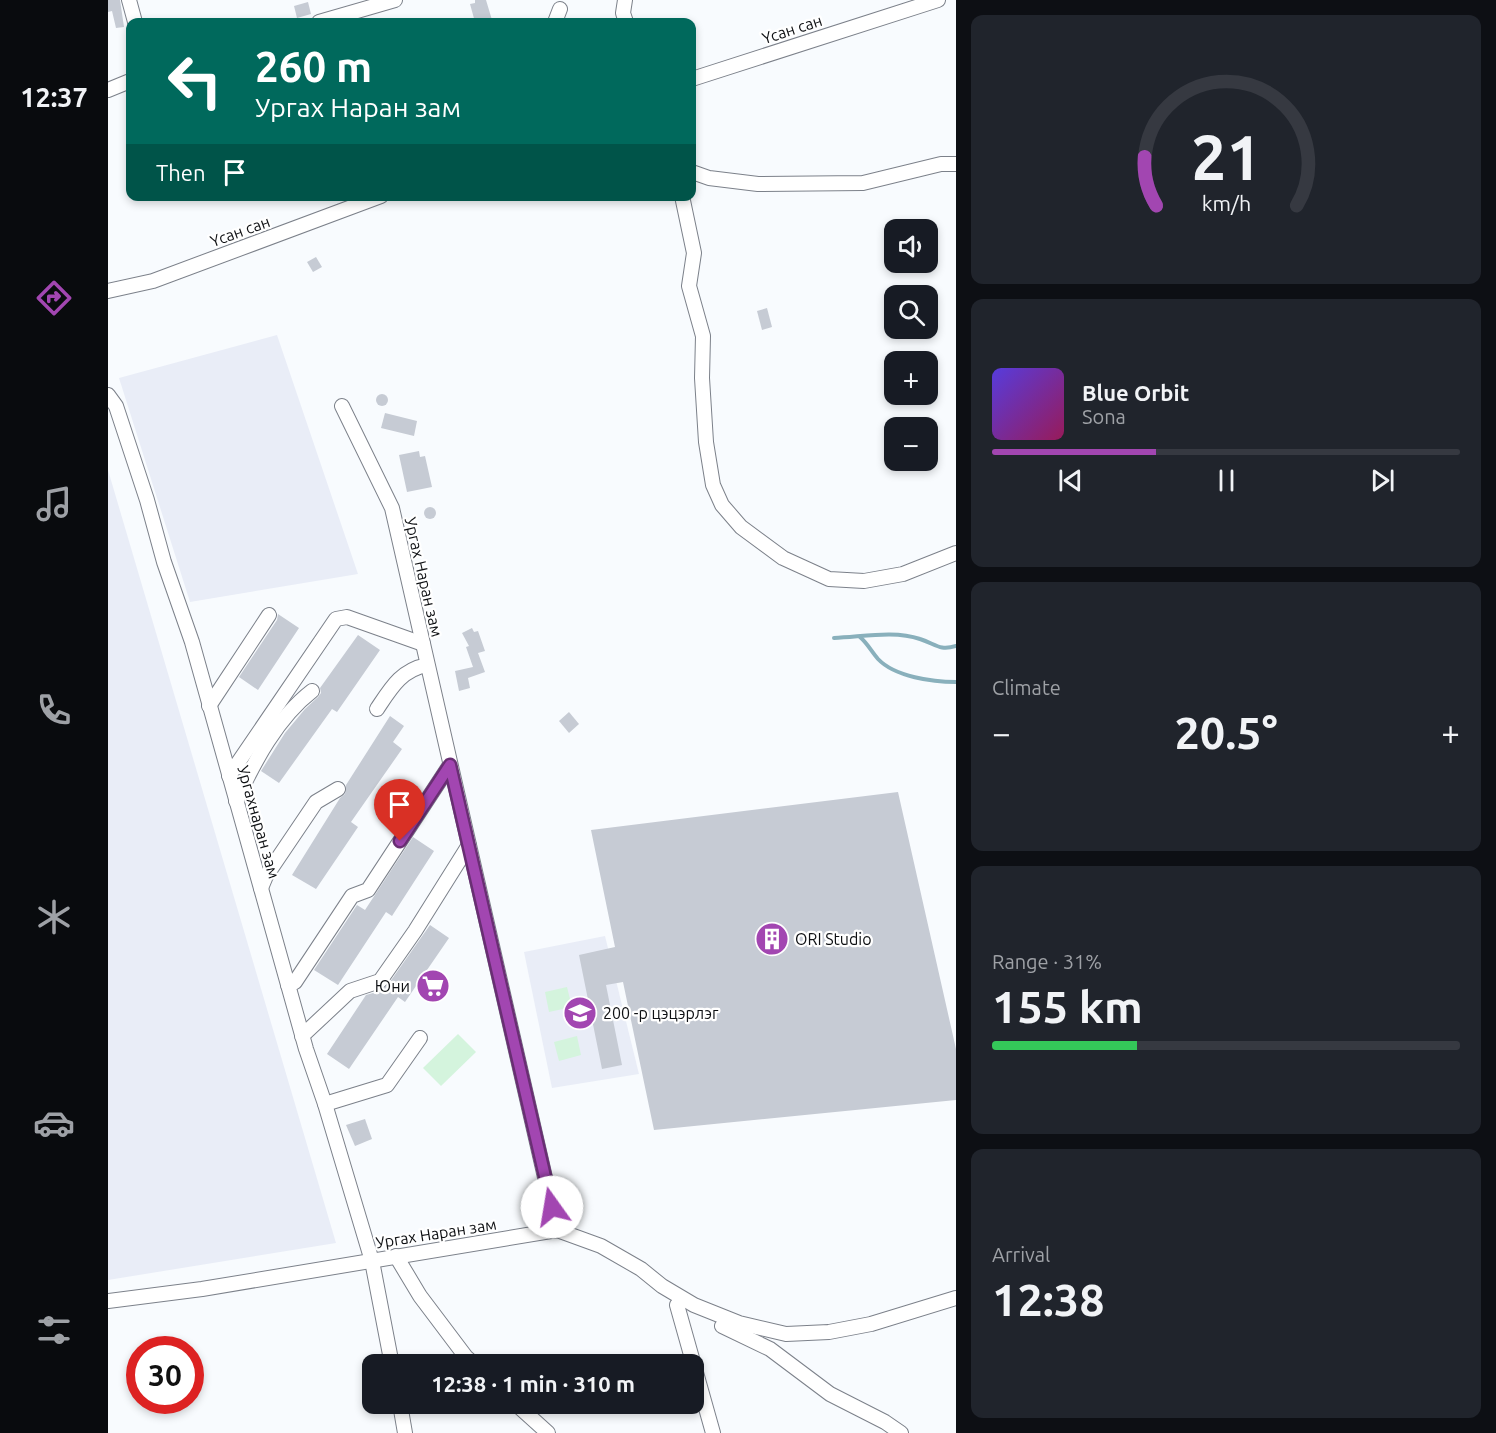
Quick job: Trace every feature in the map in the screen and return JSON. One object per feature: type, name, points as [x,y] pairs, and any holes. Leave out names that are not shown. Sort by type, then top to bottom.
[{"type":"street","points":[[129,0],[134,18]]},
{"type":"street","points":[[333,18],[395,0]]},
{"type":"street","points":[[625,0],[625,18]]},
{"type":"street","name":"Үсан сан","points":[[696,78],[938,0]]},
{"type":"street","points":[[108,90],[126,83]]},
{"type":"street","points":[[696,173],[709,178],[758,184],[863,183],[941,164],[956,164]]},
{"type":"street","name":"Үсан сан","points":[[108,291],[153,281],[368,201]]},
{"type":"street","points":[[683,201],[694,253],[689,286],[703,336],[702,378],[706,442],[713,485],[722,505],[741,526],[783,558],[829,579],[864,581],[903,574],[956,553]]},
{"type":"street","name":"Ургахнаран зам","points":[[108,394],[116,406],[147,500],[164,562],[192,642],[302,1036],[372,1261],[390,1354]]},
{"type":"street","name":"Ургах Наран зам","points":[[108,1301],[202,1289],[557,1230],[392,508],[342,406]]},
{"type":"street","points":[[209,706],[269,615]]},
{"type":"street","points":[[229,776],[336,619],[347,617],[423,644]]},
{"type":"street","points":[[377,709],[396,680],[417,667],[428,665]]},
{"type":"street","points":[[236,801],[258,756],[296,704],[312,692]]},
{"type":"street","points":[[288,985],[295,982],[352,896],[368,890],[450,765]]},
{"type":"street","points":[[261,888],[266,876],[316,802],[338,789]]},
{"type":"street","points":[[302,1036],[351,991],[380,981],[415,931],[469,845]]},
{"type":"street","points":[[325,1104],[387,1085],[420,1038]]},
{"type":"street","points":[[557,1230],[601,1246],[694,1305],[739,1323],[786,1334],[829,1332],[871,1324],[956,1298]]},
{"type":"street","points":[[396,1257],[420,1296],[464,1354]]},
{"type":"street","points":[[662,1286],[677,1305],[713,1433]]},
{"type":"street","points":[[677,1305],[770,1349],[830,1394],[902,1433]]},
{"type":"street","points":[[401,1414],[404,1432]]},
{"type":"street","points":[[527,1414],[548,1433]]},
{"type":"shaded area","points":[[277,335],[358,574],[190,602],[119,378]]},
{"type":"shaded area","points":[[108,470],[336,1243],[108,1280]]},
{"type":"shaded area","name":"200 -р цэцэрлэг","points":[[605,936],[639,1074],[552,1088],[524,952]]},
{"type":"green space","points":[[567,987],[572,1007],[549,1012],[545,992]]},
{"type":"green space","points":[[458,1034],[476,1052],[441,1086],[423,1068]]},
{"type":"green space","points":[[577,1036],[581,1055],[559,1061],[554,1042]]},
{"type":"building","points":[[108,0],[120,0],[124,27],[116,28],[112,11],[108,12]]},
{"type":"building","points":[[475,0],[486,0],[491,18],[474,18],[470,4],[475,3]]},
{"type":"building","points":[[308,2],[311,14],[297,18],[294,6]]},
{"type":"building","points":[[316,257],[322,267],[313,272],[307,262]]},
{"type":"building","points":[[767,308],[772,327],[762,330],[757,311]]},
{"type":"building","points":[[384,394],[388,400],[384,406],[380,406],[376,398]]},
{"type":"building","points":[[385,413],[417,421],[414,436],[381,428]]},
{"type":"building","points":[[419,451],[420,457],[425,456],[432,487],[407,492],[399,455]]},
{"type":"building","points":[[430,507],[436,513],[430,519],[424,513]]},
{"type":"building","points":[[278,614],[299,628],[258,690],[239,677],[277,620]]},
{"type":"building","points":[[472,628],[474,632],[478,631],[485,651],[478,653],[485,672],[468,678],[470,688],[459,691],[455,671],[473,667],[466,647],[469,646],[462,633]]},
{"type":"building","points":[[358,635],[380,650],[337,712],[332,709],[279,783],[261,771],[285,733],[321,693],[320,688]]},
{"type":"building","points":[[569,712],[579,724],[569,733],[559,721]]},
{"type":"building","points":[[390,716],[404,726],[393,742],[402,749],[351,822],[358,827],[316,889],[292,875],[340,798],[345,794],[346,785]]},
{"type":"building","name":"ORI Studio","points":[[898,792],[956,1049],[956,1100],[654,1130],[623,982],[606,985],[622,1065],[602,1069],[579,955],[615,947],[591,830]]},
{"type":"building","points":[[413,837],[434,851],[392,916],[386,912],[338,985],[314,970],[357,905],[365,910]]},
{"type":"building","points":[[430,925],[449,938],[405,1002],[398,997],[349,1069],[327,1054],[366,995],[375,994],[387,986]]},
{"type":"building","points":[[365,1119],[372,1139],[355,1146],[346,1125]]},
{"type":"waterway","points":[[834,638],[900,635],[910,636],[941,647],[956,646]]},
{"type":"waterway","points":[[860,637],[878,659],[894,670],[936,681],[956,682]]},
{"type":"place","name":"ORI Studio","points":[[772,939]]},
{"type":"place","name":"Юни","points":[[433,986]]},
{"type":"place","name":"200 -р цэцэрлэг","points":[[580,1013]]},
{"type":"route","points":[[400,841],[450,765],[552,1207]]}]
